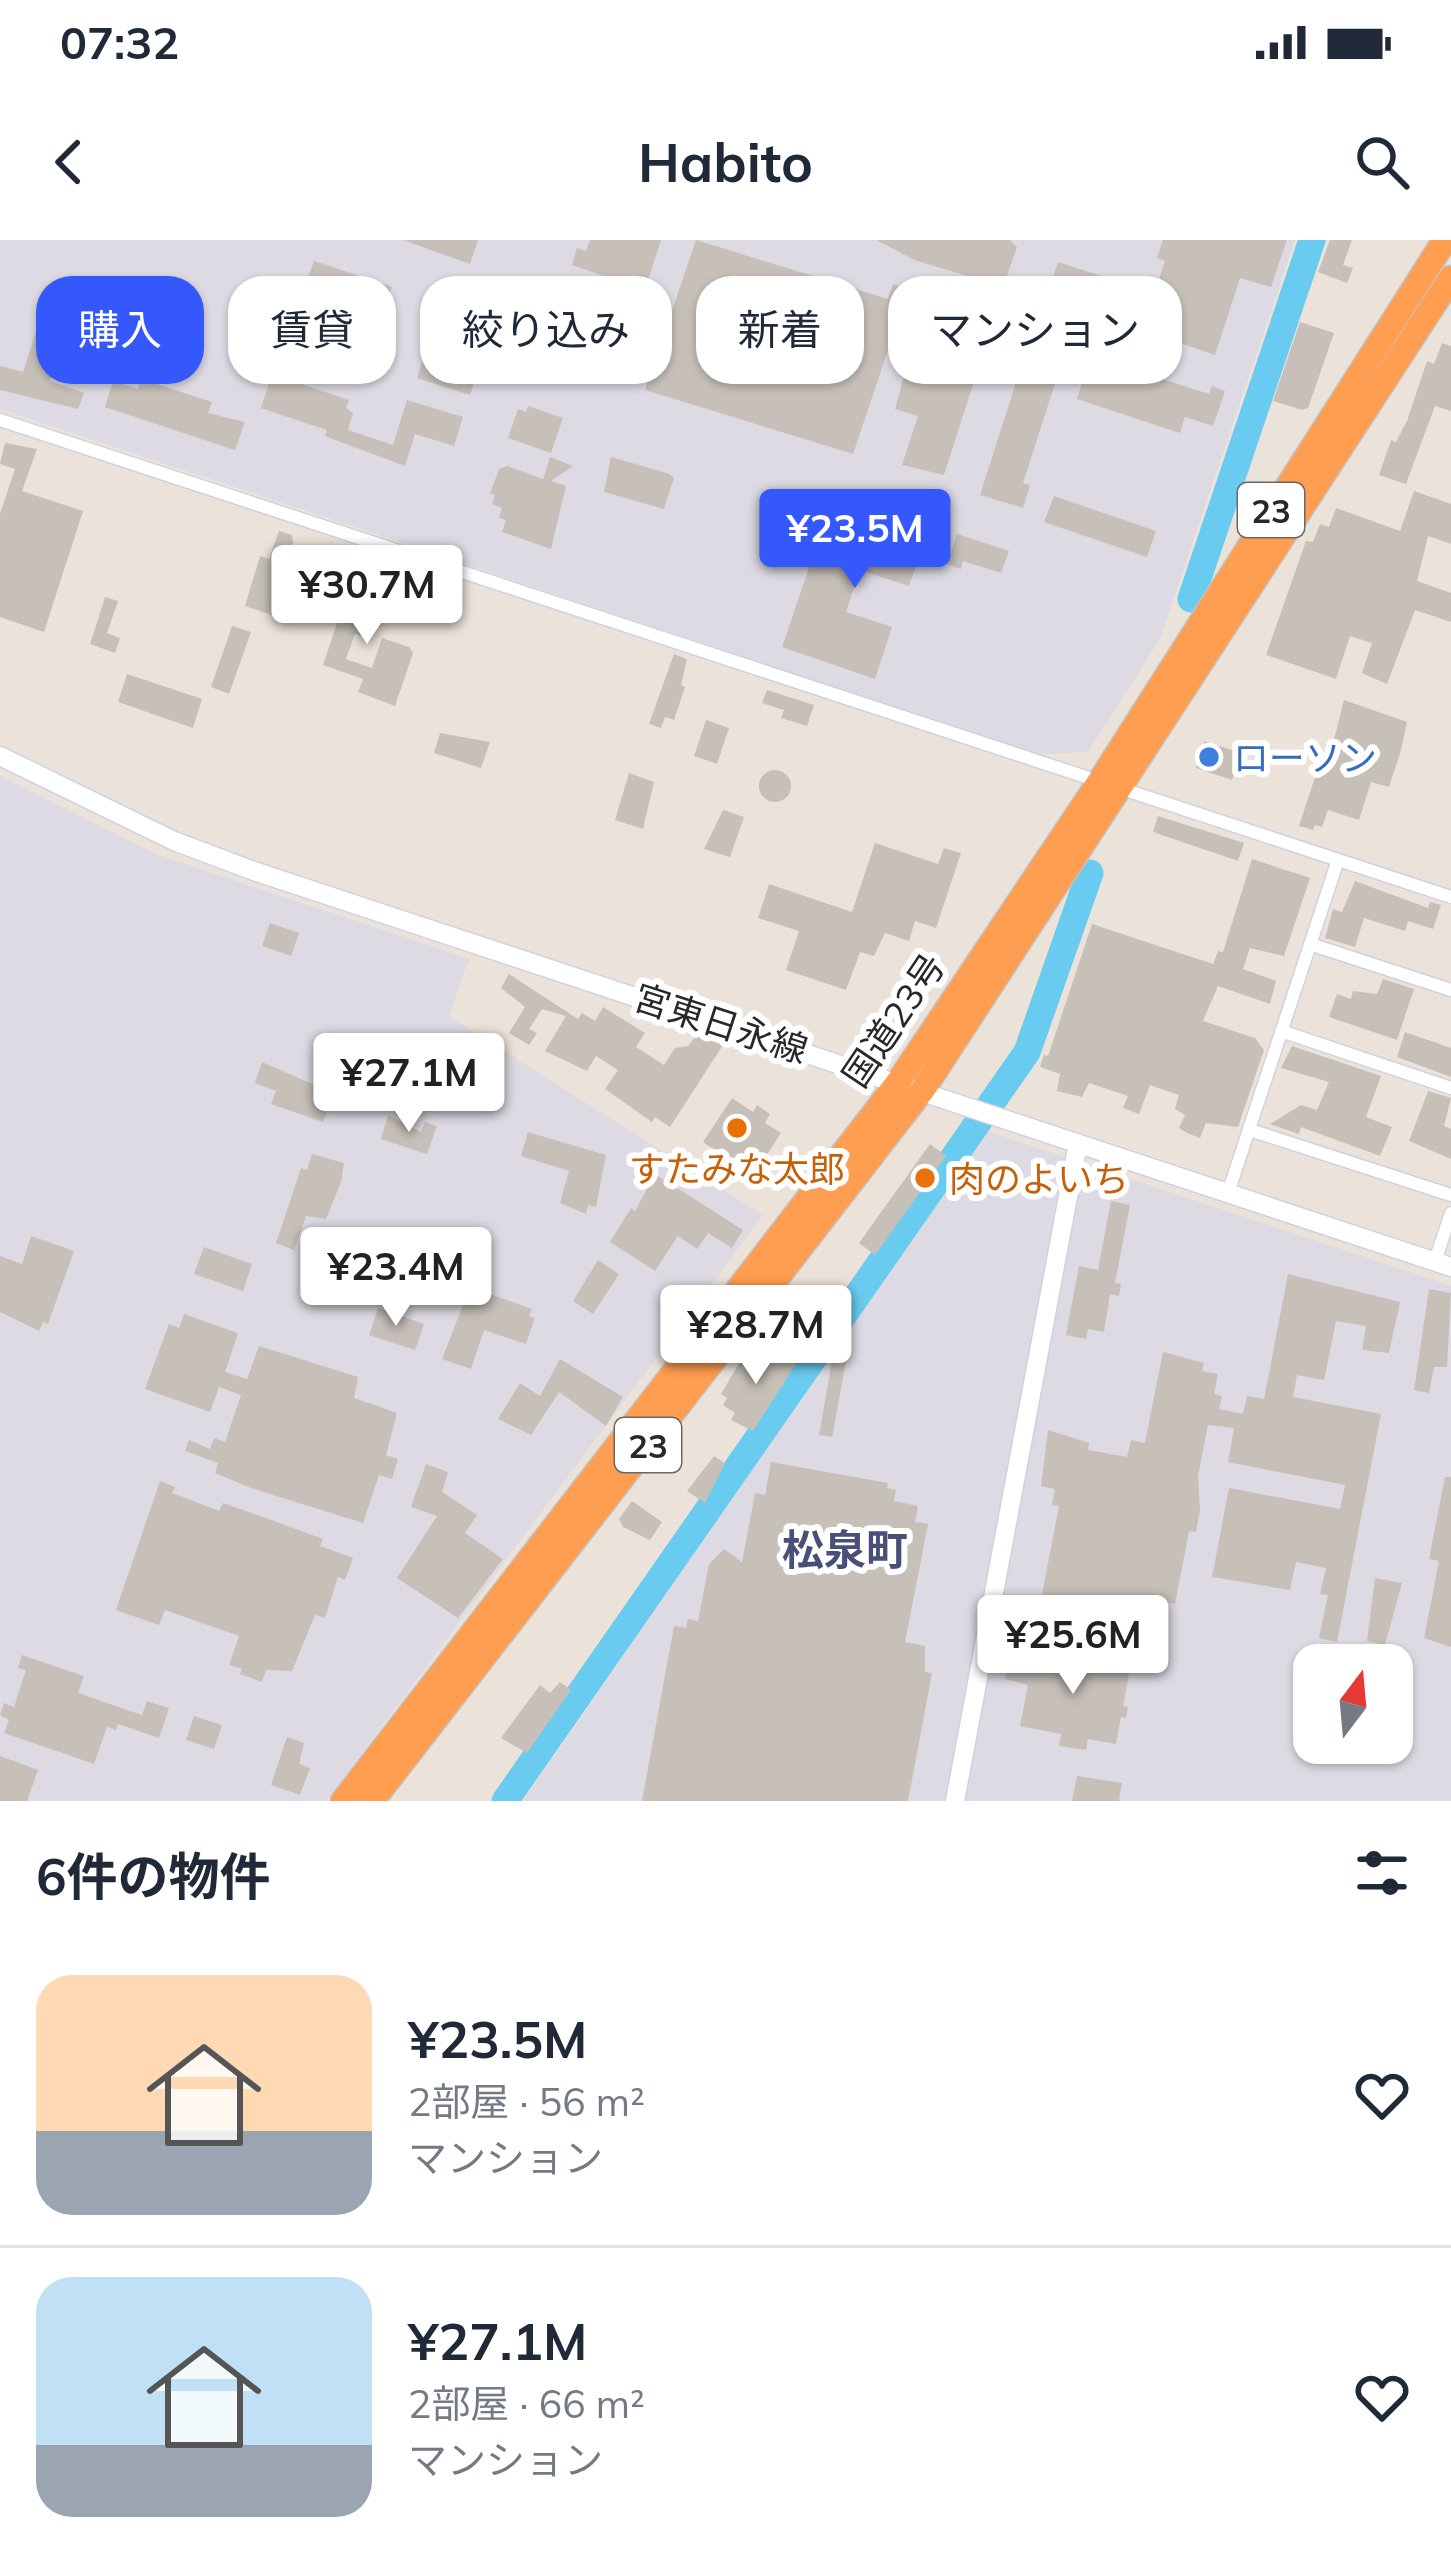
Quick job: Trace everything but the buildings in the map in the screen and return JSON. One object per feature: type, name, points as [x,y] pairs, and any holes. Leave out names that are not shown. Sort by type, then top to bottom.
[{"type":"highway","name":"国道23号","points":[[1110,784],[1445,240]]},
{"type":"highway","name":"国道23号","points":[[372,1801],[911,1085],[1451,278]]},
{"type":"highway","name":"国道23号","points":[[344,1801],[911,1085]]},
{"type":"main road","name":"宮東日永線","points":[[0,756],[174,841],[254,871],[1443,1264]]},
{"type":"main road","points":[[955,1801],[1078,1143]]},
{"type":"street","points":[[0,420],[1338,860],[1450,891]]},
{"type":"street","points":[[1228,1193],[1338,860]]},
{"type":"street","points":[[1310,944],[1451,990]]},
{"type":"street","points":[[1281,1030],[1451,1088]]},
{"type":"street","points":[[1250,1130],[1451,1195]]},
{"type":"street","points":[[1443,1264],[1451,1213]]},
{"type":"shaded area","points":[[0,240],[1295,240],[1160,639],[1088,752],[1037,754],[0,409]]},
{"type":"shaded area","points":[[0,776],[159,855],[469,959],[449,1016],[763,1215],[326,1801],[0,1801]]},
{"type":"shaded area","points":[[986,1131],[1451,1286],[1451,1801],[523,1801]]},
{"type":"waterway","points":[[1191,599],[1312,240]]},
{"type":"waterway","points":[[505,1801],[1027,1052],[1090,873]]},
{"type":"place","name":"ローソン","points":[[1209,757]]},
{"type":"place","name":"すたみな太郎","points":[[737,1128]]},
{"type":"place","name":"肉のよいち","points":[[925,1178]]},
{"type":"district","name":"松泉町","points":[[845,1549]]}]
